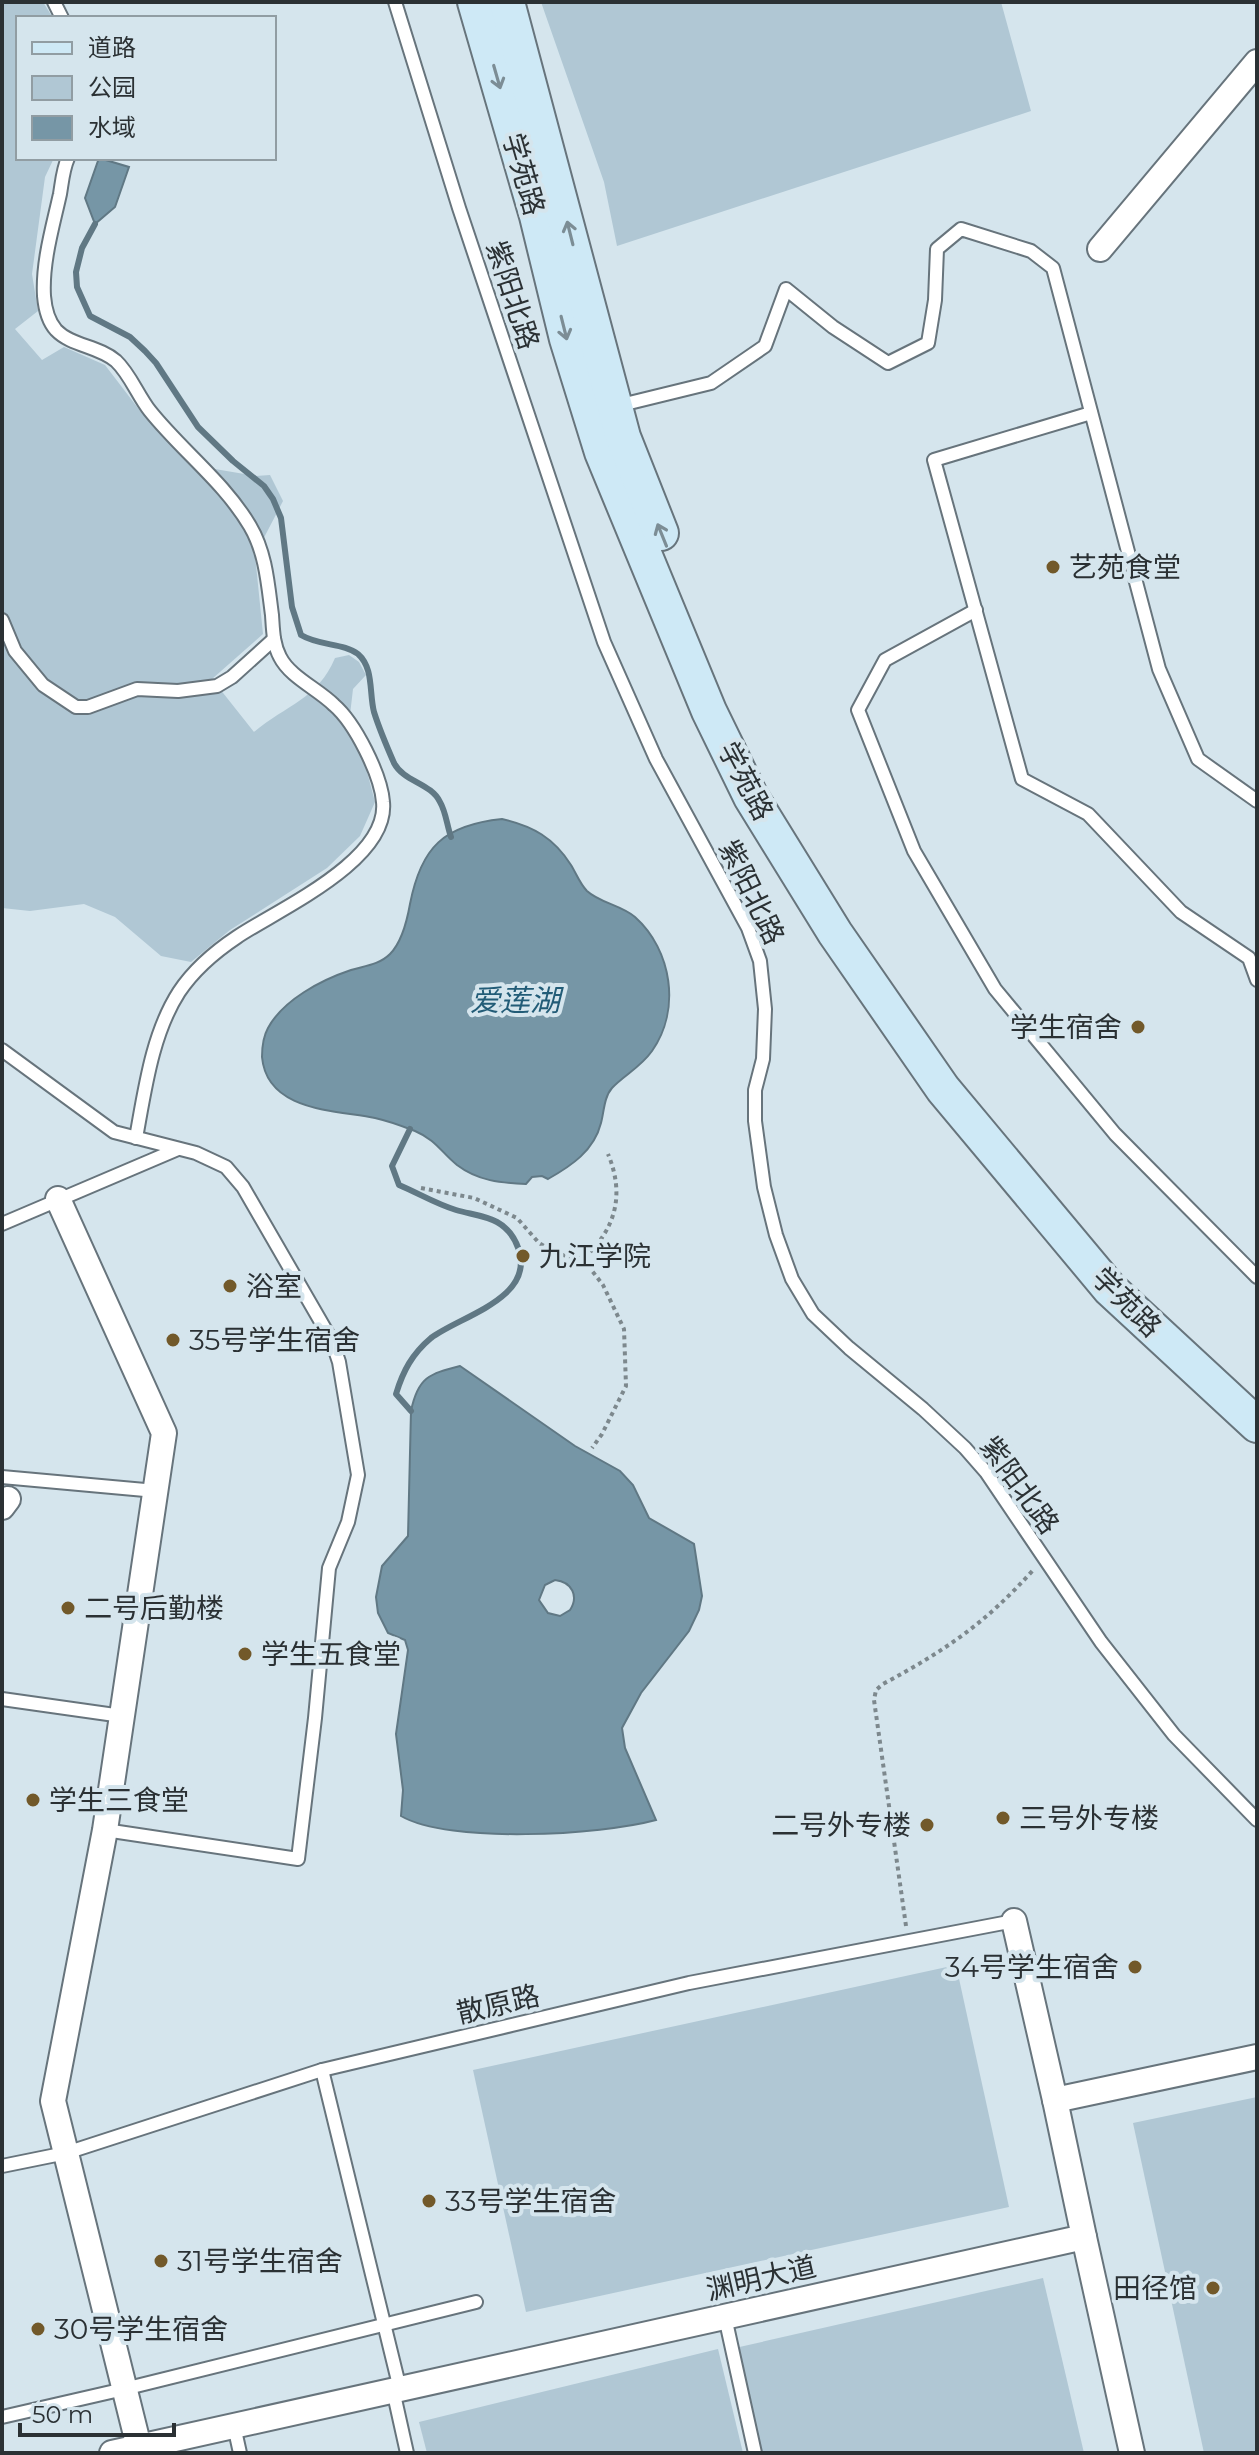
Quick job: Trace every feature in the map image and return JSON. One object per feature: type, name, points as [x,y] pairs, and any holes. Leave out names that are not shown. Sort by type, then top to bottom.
[{"type":"street","name":"学苑路","points":[[475,2],[537,216],[567,339],[602,452],[709,711],[751,797],[835,933],[943,1089],[1110,1289],[1257,1425]]},
{"type":"street","name":"学苑路","points":[[507,2],[623,437],[730,706],[766,783],[852,926],[966,1087],[1123,1272],[1257,1396]]},
{"type":"street","points":[[1100,249],[1257,62]]},
{"type":"street","points":[[58,1199],[164,1433],[105,1830],[53,2101],[139,2447]]},
{"type":"street","points":[[1014,1921],[1132,2453]]},
{"type":"street","points":[[1055,2100],[1257,2057]]},
{"type":"street","name":"渊明大道","points":[[112,2453],[1084,2237]]},
{"type":"lane","name":"紫阳北路","points":[[395,2],[459,208],[604,642],[656,759],[748,928],[760,961],[765,1022],[763,1059],[755,1090],[755,1121],[770,1211],[792,1279],[813,1314],[923,1409],[986,1472],[1101,1642],[1174,1735],[1257,1820]]},
{"type":"lane","points":[[68,160],[44,272],[47,312],[58,332],[115,360],[150,411],[237,506],[260,544],[274,639],[280,659],[335,705],[353,729],[384,803],[382,818],[374,836],[328,882],[233,940],[194,973],[179,991],[156,1044],[136,1138]]},
{"type":"lane","points":[[614,406],[711,383],[765,346],[786,289],[833,327],[888,363],[928,343],[935,300],[937,249],[961,229],[1031,251],[1053,268],[1159,669],[1198,759],[1257,801]]},
{"type":"lane","points":[[1091,413],[934,460],[1022,779],[1088,814],[1181,912],[1249,958],[1257,980]]},
{"type":"lane","points":[[976,610],[885,660],[858,710],[914,851],[995,989],[1115,1134],[1257,1277]]},
{"type":"lane","points":[[2,620],[15,651],[43,685],[76,707],[88,707],[137,689],[178,691],[217,686],[232,677],[274,639]]},
{"type":"lane","points":[[2,1050],[114,1132],[196,1153],[226,1167],[243,1187],[332,1341],[339,1362],[358,1475],[348,1522],[329,1568],[298,1859],[105,1830]]},
{"type":"lane","points":[[2,1224],[178,1149]]},
{"type":"lane","points":[[4,1492],[156,1491]]},
{"type":"lane","points":[[2,1699],[122,1716]]},
{"type":"lane","name":"散原路","points":[[2,2166],[66,2153],[322,2070],[689,1983],[1014,1921]]},
{"type":"lane","points":[[322,2070],[384,2325],[407,2453]]},
{"type":"lane","points":[[2,2417],[476,2302]]},
{"type":"lane","points":[[725,2317],[755,2453]]},
{"type":"lane","points":[[234,2426],[240,2453]]},
{"type":"path","points":[[583,1259],[609,1229],[616,1202],[617,1176],[608,1154]]},
{"type":"path","points":[[421,1188],[474,1198],[517,1218],[539,1243],[558,1254],[583,1259],[603,1285],[624,1329],[626,1386],[592,1448]]},
{"type":"path","points":[[908,1942],[874,1700],[876,1690],[958,1641],[1011,1595],[1044,1559]]},
{"type":"green space","points":[[2,2],[43,2],[52,16],[16,16],[16,160],[53,160],[45,177],[32,274],[38,311],[15,329],[42,360],[64,347],[105,365],[141,412],[191,462],[256,476],[270,475],[283,501],[255,555],[263,634],[212,679],[254,732],[320,683],[335,658],[349,655],[359,662],[366,675],[353,689],[348,732],[365,764],[375,802],[360,836],[327,868],[230,930],[191,962],[161,956],[115,917],[84,904],[30,911],[2,908]]},
{"type":"green space","points":[[541,2],[1001,2],[1031,111],[617,246],[604,182]]},
{"type":"green space","points":[[956,1965],[1009,2207],[526,2312],[473,2070]]},
{"type":"green space","name":"田径馆","points":[[1257,2097],[1257,2453],[1204,2453],[1133,2123]]},
{"type":"green space","points":[[1043,2278],[1084,2453],[759,2453],[735,2348]]},
{"type":"green space","points":[[718,2349],[743,2453],[427,2453],[419,2422]]},
{"type":"water","points":[[98,160],[129,167],[115,207],[95,224],[85,198]]},
{"type":"water","name":"爱莲湖","points":[[502,819],[523,825],[550,840],[587,891],[635,917],[657,946],[668,981],[667,1017],[661,1035],[647,1057],[609,1092],[593,1142],[580,1157],[557,1174],[548,1179],[532,1177],[526,1184],[499,1182],[473,1175],[457,1165],[428,1138],[400,1125],[323,1110],[290,1098],[276,1089],[267,1075],[262,1057],[268,1028],[293,1000],[327,979],[371,965],[390,954],[403,931],[421,868],[438,842],[465,827]]},
{"type":"water","points":[[460,1366],[575,1446],[620,1471],[633,1485],[649,1518],[694,1544],[702,1596],[699,1610],[689,1631],[641,1693],[622,1728],[625,1748],[656,1820],[564,1833],[488,1834],[423,1825],[401,1816],[403,1790],[396,1734],[408,1650],[405,1640],[388,1633],[378,1613],[376,1597],[382,1566],[408,1536],[411,1411],[417,1391],[426,1379]],"holes":[[[555,1580],[570,1587],[574,1600],[570,1610],[560,1616],[548,1613],[539,1600],[545,1585]]]},
{"type":"waterway","points":[[95,224],[82,248],[76,272],[77,287],[90,316],[130,337],[145,351],[198,427],[264,486],[281,518],[292,607],[301,635],[352,650],[363,660],[369,673],[374,712],[394,763],[404,774],[436,796],[444,810],[451,837]]},
{"type":"waterway","points":[[410,1129],[392,1166],[399,1185],[449,1208],[501,1224],[515,1241],[521,1267],[516,1281],[505,1294],[431,1338],[413,1357],[396,1394],[411,1411]]},
{"type":"place","name":"艺苑食堂","points":[[1053,567]]},
{"type":"place","name":"学生宿舍","points":[[1138,1027]]},
{"type":"place","name":"九江学院","points":[[523,1256]]},
{"type":"place","name":"浴室","points":[[230,1286]]},
{"type":"place","name":"35号学生宿舍","points":[[173,1340]]},
{"type":"place","name":"二号后勤楼","points":[[68,1608]]},
{"type":"place","name":"学生五食堂","points":[[245,1654]]},
{"type":"place","name":"学生三食堂","points":[[33,1800]]},
{"type":"place","name":"三号外专楼","points":[[1003,1818]]},
{"type":"place","name":"二号外专楼","points":[[927,1825]]},
{"type":"place","name":"34号学生宿舍","points":[[1135,1967]]},
{"type":"place","name":"33号学生宿舍","points":[[429,2201]]},
{"type":"place","name":"31号学生宿舍","points":[[161,2261]]},
{"type":"place","name":"田径馆","points":[[1213,2288]]},
{"type":"place","name":"30号学生宿舍","points":[[38,2329]]}]
